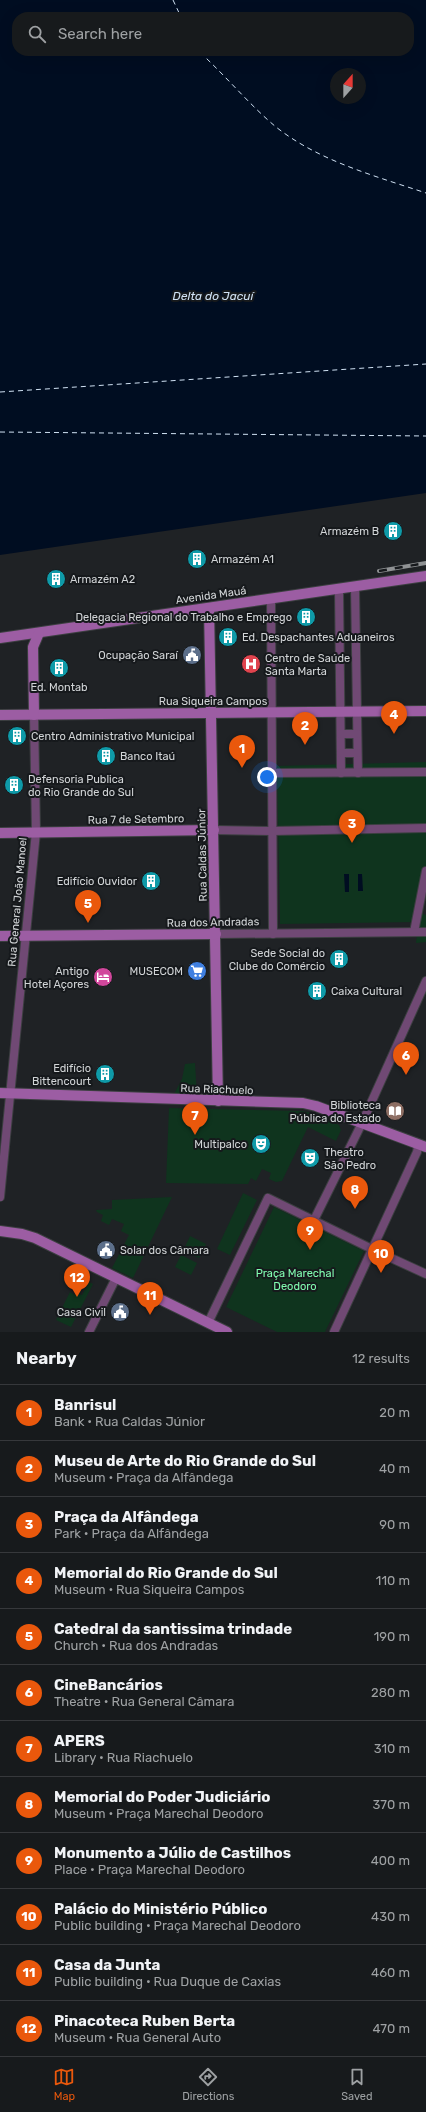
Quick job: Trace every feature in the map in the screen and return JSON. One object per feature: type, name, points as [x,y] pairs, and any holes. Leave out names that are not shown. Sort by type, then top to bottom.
[{"type":"street","name":"Avenida Mauá","points":[[0,638],[426,576]]},
{"type":"street","points":[[355,586],[358,772]]},
{"type":"street","points":[[339,589],[341,773]]},
{"type":"street","points":[[271,599],[272,934]]},
{"type":"street","name":"Rua Caldas Júnior","points":[[209,608],[218,1101]]},
{"type":"street","name":"Rua General João Manoel","points":[[0,1197],[5,1093],[27,936],[36,832],[33,647],[39,633]]},
{"type":"street","name":"Rua Siqueira Campos","points":[[0,715],[426,711]]},
{"type":"street","points":[[341,734],[357,734]]},
{"type":"street","points":[[341,753],[357,753]]},
{"type":"street","points":[[271,773],[426,772]]},
{"type":"street","name":"Rua 7 de Setembro","points":[[0,833],[426,828]]},
{"type":"street","points":[[414,932],[426,871]]},
{"type":"street","name":"Rua dos Andradas","points":[[0,936],[426,932]]},
{"type":"street","points":[[314,1220],[362,1123],[425,987]]},
{"type":"street","name":"Rua Riachuelo","points":[[5,1093],[304,1103],[426,1146]]},
{"type":"street","points":[[334,1332],[417,1152],[418,1147],[415,1143]]},
{"type":"street","points":[[208,1323],[268,1198],[426,1274]]},
{"type":"street","points":[[0,1231],[22,1234],[36,1238],[226,1332]]},
{"type":"street","points":[[89,1332],[116,1278]]},
{"type":"green space","points":[[426,762],[426,884],[420,913],[426,915],[426,942],[416,943],[418,922],[280,924],[277,766]]},
{"type":"green space","points":[[195,1063],[197,1096],[174,1094],[182,1079],[185,1064]]},
{"type":"green space","points":[[169,1108],[301,1111],[313,1113],[339,1125],[341,1130],[336,1141],[308,1127],[282,1181],[276,1182],[269,1179],[271,1173],[262,1169],[256,1181],[251,1178],[248,1184],[166,1183]]},
{"type":"green space","points":[[243,1193],[257,1200],[230,1255],[217,1249]]},
{"type":"green space","points":[[172,1197],[133,1278],[112,1268],[129,1235],[121,1231],[124,1224],[112,1219],[109,1225],[101,1221],[103,1215],[96,1210],[112,1209],[112,1200]]},
{"type":"green space","name":"Praça Marechal Deodoro","points":[[274,1207],[364,1251],[325,1332],[277,1332],[226,1307]]},
{"type":"green space","points":[[190,1236],[206,1244],[199,1258],[183,1251]]},
{"type":"green space","points":[[181,1255],[197,1263],[191,1275],[175,1267]]},
{"type":"green space","points":[[89,1282],[93,1284],[71,1327],[56,1320],[70,1292],[75,1295],[77,1293],[82,1295]]},
{"type":"water","name":"Delta do Jacuí","points":[[0,0],[426,0],[426,493],[0,555]]},
{"type":"water","points":[[344,874],[349,874],[349,892],[345,892]]},
{"type":"water","points":[[358,874],[362,874],[363,891],[358,891]]},
{"type":"ferry route","points":[[173,0],[179,12]]},
{"type":"ferry route","points":[[205,56],[258,111],[276,127],[293,139],[329,158],[367,174],[426,193]]},
{"type":"ferry route","points":[[0,392],[426,364]]},
{"type":"ferry route","points":[[0,432],[426,436]]},
{"type":"railway","points":[[379,571],[426,563]]},
{"type":"place","name":"Armazém B","points":[[393,531]]},
{"type":"place","name":"Armazém A1","points":[[197,559]]},
{"type":"place","name":"Armazém A2","points":[[56,579]]},
{"type":"place","name":"Delegacia Regional do Trabalho e Emprego","points":[[306,617]]},
{"type":"place","name":"Ed. Despachantes Aduaneiros","points":[[228,637]]},
{"type":"place","name":"Ocupação Saraí","points":[[192,655]]},
{"type":"place","name":"Centro de Saúde Santa Marta","points":[[251,664]]},
{"type":"place","name":"Ed. Montab","points":[[59,668]]},
{"type":"place","name":"Memorial do Rio Grande do Sul","points":[[394,734]]},
{"type":"place","name":"Centro Administrativo Municipal","points":[[17,736]]},
{"type":"place","name":"Museu de Arte do Rio Grande do Sul","points":[[305,745]]},
{"type":"place","name":"Banco Itaú","points":[[106,756]]},
{"type":"place","name":"Banrisul","points":[[242,768]]},
{"type":"place","name":"Defensoria Publica do Rio Grande do Sul","points":[[14,785]]},
{"type":"place","name":"Praça da Alfândega","points":[[352,843]]},
{"type":"place","name":"Edifício Ouvidor","points":[[151,881]]},
{"type":"place","name":"Catedral da santissima trindade","points":[[88,923]]},
{"type":"place","name":"Sede Social do Clube do Comércio","points":[[339,959]]},
{"type":"place","name":"MUSECOM","points":[[197,971]]},
{"type":"place","name":"Antigo Hotel Açores","points":[[103,977]]},
{"type":"place","name":"Caixa Cultural","points":[[317,991]]},
{"type":"place","name":"Edifício Bittencourt","points":[[105,1074]]},
{"type":"place","name":"CineBancários","points":[[406,1075]]},
{"type":"place","name":"Biblioteca Pública do Estado","points":[[395,1111]]},
{"type":"place","name":"APERS","points":[[195,1135]]},
{"type":"place","name":"Multipalco","points":[[261,1144]]},
{"type":"place","name":"Theatro São Pedro","points":[[310,1158]]},
{"type":"place","name":"Memorial do Poder Judiciário","points":[[355,1209]]},
{"type":"place","name":"Solar dos Câmara","points":[[106,1250]]},
{"type":"place","name":"Monumento a Júlio de Castilhos","points":[[310,1250]]},
{"type":"place","name":"Palácio do Ministério Público","points":[[381,1273]]},
{"type":"place","name":"Pinacoteca Ruben Berta","points":[[77,1297]]},
{"type":"place","name":"Casa Civil","points":[[120,1312]]},
{"type":"place","name":"Casa da Junta","points":[[150,1315]]}]
